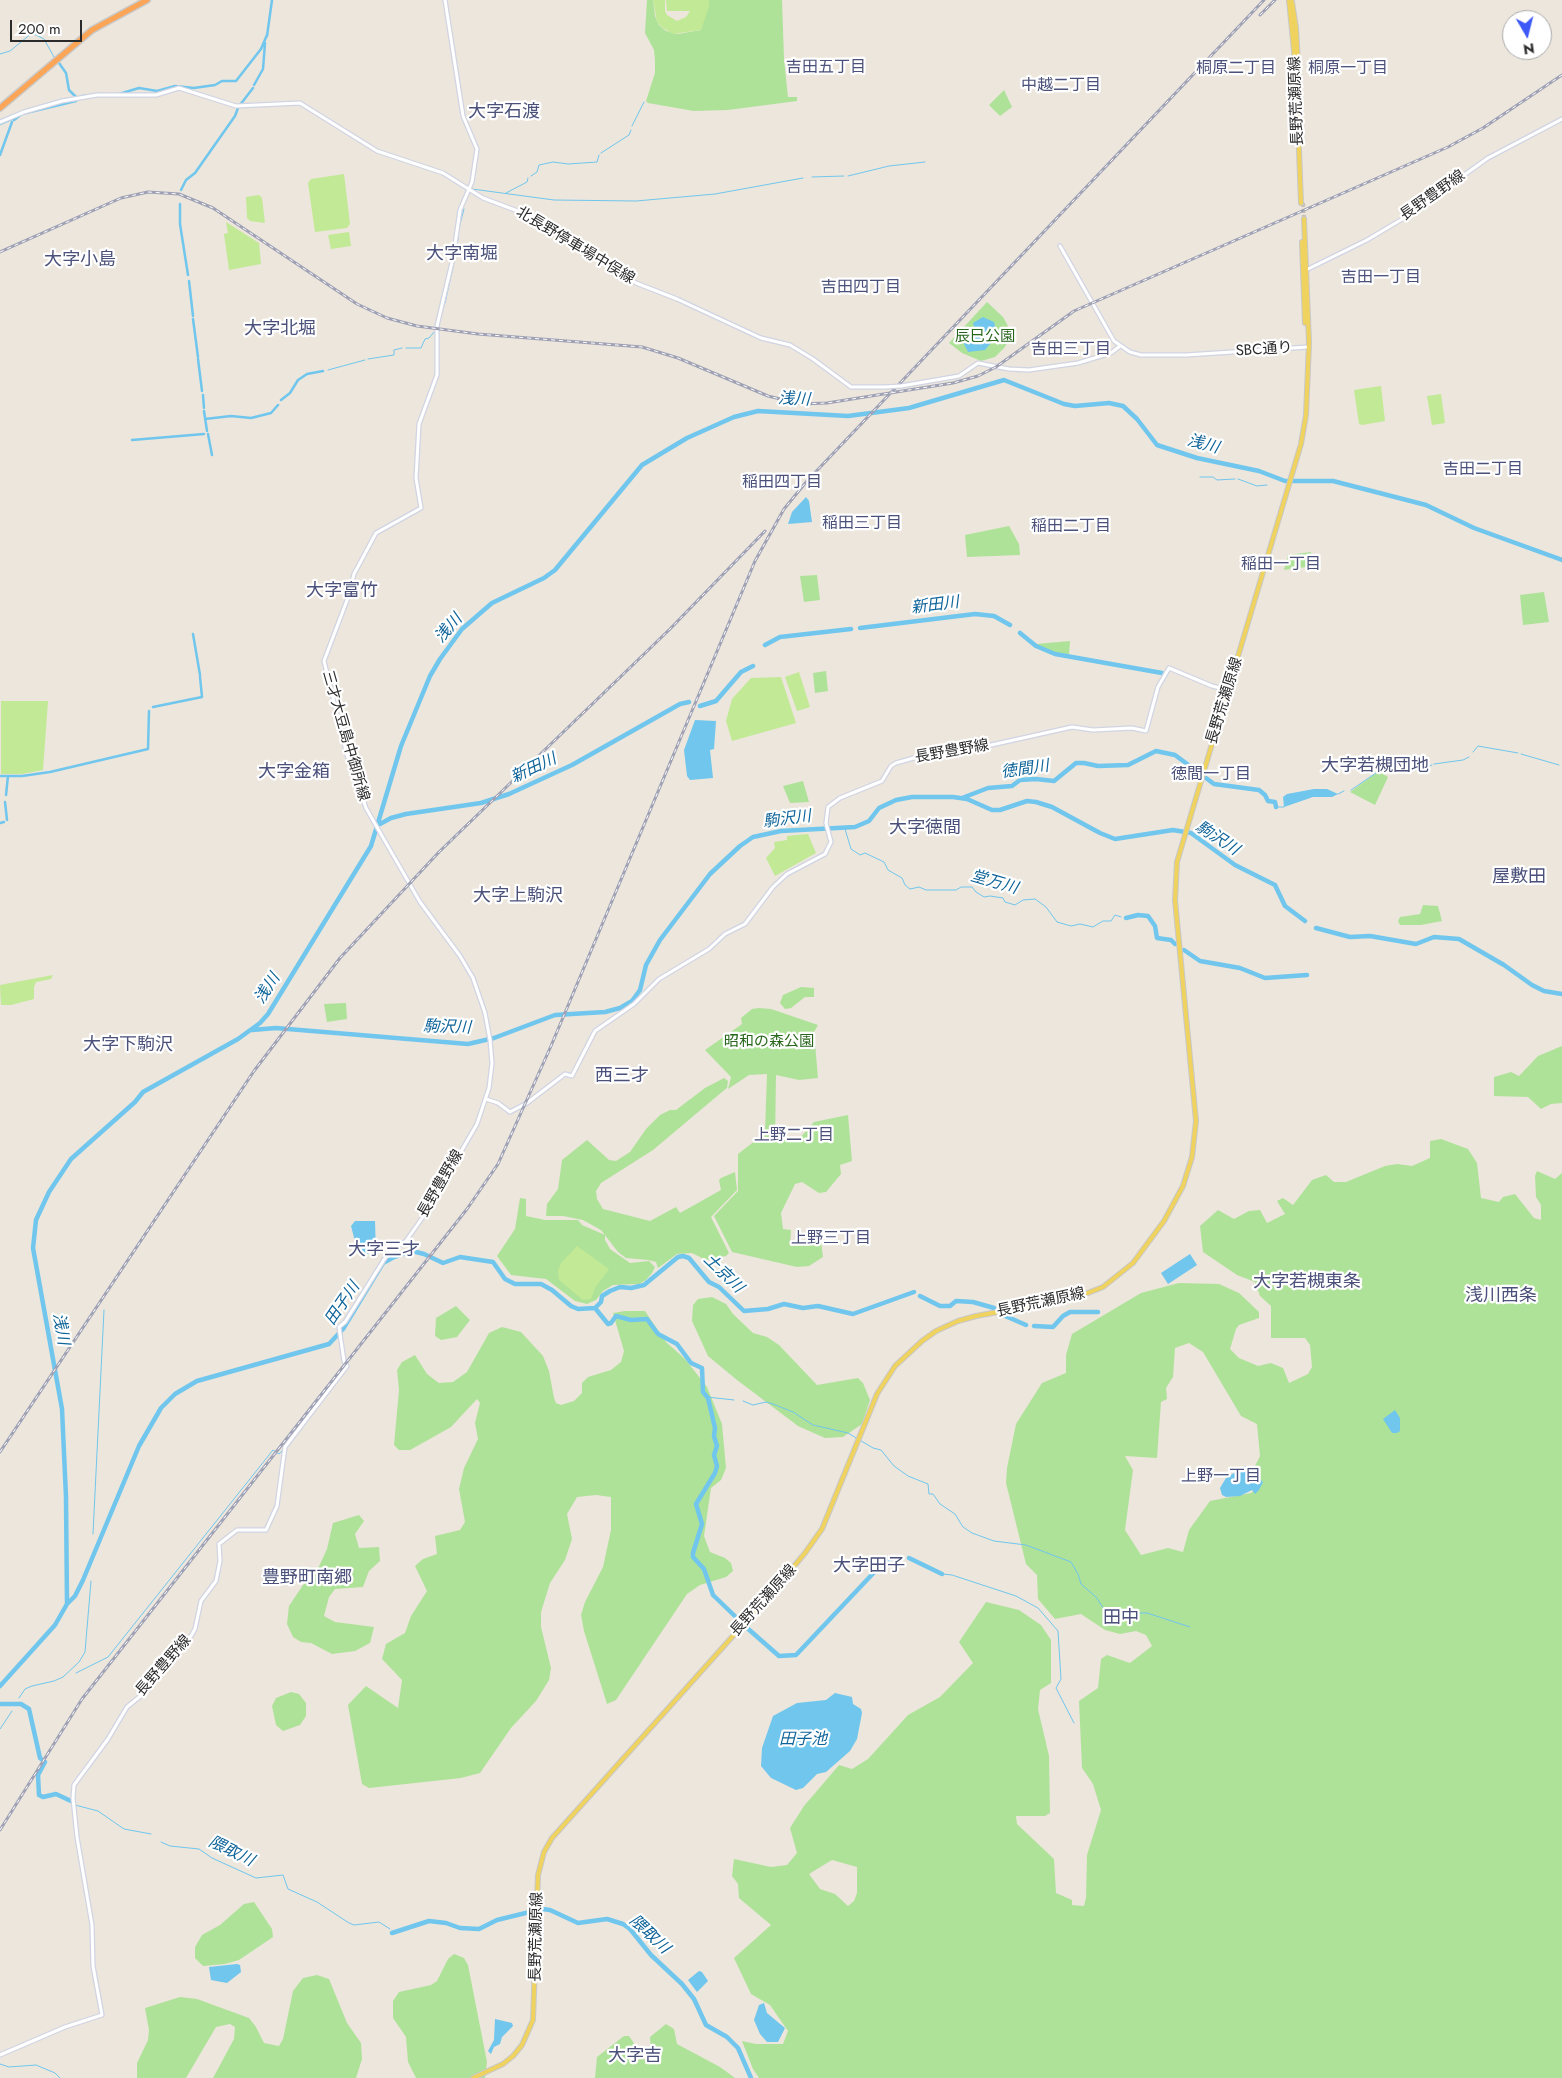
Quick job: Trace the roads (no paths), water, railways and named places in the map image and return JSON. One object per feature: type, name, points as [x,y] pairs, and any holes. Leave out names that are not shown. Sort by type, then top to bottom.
[{"type":"highway","points":[[0,112],[86,35],[104,22],[147,0]]},
{"type":"highway","points":[[0,108],[7,104]]},
{"type":"main road","name":"三才大豆島中御所線","points":[[445,0],[463,116],[476,145],[472,182],[459,216],[453,258],[437,326],[437,375],[419,424],[416,478],[421,508],[376,533],[354,574],[349,595],[324,661],[350,765],[366,808],[420,902],[469,969],[485,1013],[490,1039],[492,1064],[486,1099]]},
{"type":"main road","name":"長野荒瀬原線","points":[[1291,0],[1296,28],[1302,203]]},
{"type":"main road","name":"北長野停車場中俣線","points":[[0,122],[18,114],[97,95],[156,95],[179,88],[236,106],[294,102],[313,110],[377,151],[413,165],[443,173],[468,190],[531,216],[636,283],[677,299],[761,338],[790,346],[813,359],[851,387],[901,386],[959,376],[978,363],[1009,370],[1029,370],[1078,362],[1111,353],[1120,346]]},
{"type":"main road","name":"長野豊野線","points":[[1304,271],[1367,240],[1404,218],[1488,158],[1562,119]]},
{"type":"main road","name":"長野荒瀬原線","points":[[474,2078],[503,2064],[513,2056],[522,2045],[534,2020],[536,1914],[540,1868],[552,1838],[795,1565],[822,1529],[863,1429],[885,1381],[895,1366],[922,1341],[940,1329],[976,1316],[1075,1298],[1103,1287],[1132,1263],[1176,1202],[1192,1157],[1196,1121],[1175,900],[1176,871],[1182,840],[1304,430],[1308,347],[1303,219]]},
{"type":"main road","points":[[1060,246],[1108,331],[1120,346]]},
{"type":"main road","name":"SBC通り","points":[[1120,346],[1141,355],[1221,353],[1308,347]]},
{"type":"main road","name":"長野豊野線","points":[[0,2055],[47,2034],[102,2015],[92,1955],[92,1925],[77,1837],[73,1798],[74,1785],[108,1739],[126,1707],[148,1690],[172,1656],[191,1636],[195,1629],[201,1601],[216,1580],[220,1561],[219,1544],[237,1530],[266,1530],[277,1506],[285,1447],[347,1366],[345,1364],[339,1327],[345,1322],[385,1258],[392,1250],[406,1241],[425,1214],[477,1124],[486,1099],[498,1103],[510,1112],[527,1103],[565,1074],[572,1076],[595,1031],[634,1004],[659,979],[709,950],[725,934],[745,924],[774,887],[787,874],[825,854],[831,842],[827,828],[827,811],[833,801],[882,781],[891,766],[896,763],[938,751],[969,750],[1072,727],[1094,730],[1132,728],[1146,731],[1158,687],[1169,668],[1212,686],[1228,690]]},
{"type":"water","points":[[983,317],[994,322],[997,333],[995,338],[985,350],[968,352],[963,342],[974,327],[973,323]]},
{"type":"water","points":[[806,497],[809,501],[812,522],[788,524],[792,512]]},
{"type":"water","points":[[695,720],[716,721],[714,749],[710,750],[713,778],[690,780],[687,776],[684,750]]},
{"type":"water","points":[[1314,789],[1327,789],[1338,794],[1332,797],[1313,797],[1284,807],[1283,797],[1287,794]]},
{"type":"water","points":[[355,1221],[375,1221],[376,1253],[361,1254],[357,1249],[351,1226]]},
{"type":"water","points":[[1190,1254],[1197,1265],[1168,1284],[1161,1273]]},
{"type":"water","points":[[1395,1410],[1400,1418],[1400,1431],[1392,1433],[1383,1419]]},
{"type":"water","points":[[1245,1466],[1263,1482],[1259,1490],[1255,1494],[1252,1490],[1240,1496],[1226,1497],[1222,1495],[1220,1488],[1226,1478]]},
{"type":"water","name":"田子池","points":[[835,1693],[852,1697],[853,1704],[861,1709],[862,1713],[857,1739],[850,1751],[826,1772],[817,1774],[803,1788],[796,1790],[771,1778],[761,1766],[762,1748],[773,1716],[797,1703],[826,1700]]},
{"type":"water","points":[[240,1965],[241,1972],[227,1983],[211,1980],[209,1967]]},
{"type":"water","points":[[699,1971],[702,1972],[708,1981],[697,1992],[688,1980]]},
{"type":"water","points":[[764,2003],[767,2013],[785,2028],[778,2042],[767,2042],[760,2034],[754,2020],[759,2005]]},
{"type":"water","points":[[495,2019],[512,2023],[513,2026],[502,2037],[500,2044],[494,2047],[491,2054],[488,2051],[494,2040]]},
{"type":"waterway","points":[[267,36],[272,0]]},
{"type":"waterway","points":[[0,54],[10,51],[32,33],[44,39],[54,57]]},
{"type":"waterway","points":[[119,94],[139,88],[157,91],[175,86],[194,88],[215,85],[222,81],[236,81],[261,49],[267,35]]},
{"type":"waterway","points":[[254,85],[263,69],[265,43]]},
{"type":"waterway","points":[[59,63],[66,73],[69,90],[77,98]]},
{"type":"waterway","points":[[240,105],[253,88]]},
{"type":"waterway","points":[[82,96],[103,94]]},
{"type":"waterway","points":[[14,120],[22,114],[76,101]]},
{"type":"waterway","points":[[632,126],[644,102]]},
{"type":"waterway","points":[[181,190],[186,180],[195,173],[235,116],[238,108]]},
{"type":"waterway","points":[[0,124],[16,117]]},
{"type":"waterway","points":[[0,155],[12,122]]},
{"type":"waterway","points":[[601,153],[629,135],[631,130]]},
{"type":"waterway","points":[[531,176],[537,172],[539,165],[553,162],[568,164],[597,162],[599,155]]},
{"type":"waterway","points":[[848,176],[889,166],[925,162]]},
{"type":"waterway","points":[[812,177],[844,176]]},
{"type":"waterway","points":[[506,193],[527,182],[528,178]]},
{"type":"waterway","points":[[472,189],[554,200],[636,201],[715,194],[803,178]]},
{"type":"waterway","points":[[180,204],[180,224],[188,275]]},
{"type":"waterway","points":[[459,228],[464,209]]},
{"type":"waterway","points":[[458,231],[458,240]]},
{"type":"waterway","points":[[455,256],[457,244]]},
{"type":"waterway","points":[[445,303],[454,262]]},
{"type":"waterway","points":[[189,281],[193,316]]},
{"type":"waterway","points":[[439,322],[444,305]]},
{"type":"waterway","points":[[193,319],[198,357]]},
{"type":"waterway","points":[[406,348],[421,348],[425,339],[429,338],[434,332]]},
{"type":"waterway","points":[[368,359],[394,355],[394,350],[402,348]]},
{"type":"waterway","points":[[198,359],[202,391]]},
{"type":"waterway","points":[[328,370],[365,360]]},
{"type":"waterway","points":[[281,400],[290,393],[298,380],[307,374],[323,371]]},
{"type":"waterway","name":"浅川","points":[[0,1686],[55,1625],[67,1604],[66,1497],[62,1409],[33,1248],[36,1220],[49,1192],[71,1159],[135,1102],[143,1092],[238,1039],[260,1023],[268,1014],[371,846],[401,746],[430,676],[440,659],[462,629],[492,603],[544,578],[555,570],[642,465],[687,438],[734,417],[758,411],[848,416],[909,408],[1004,380],[1064,404],[1075,406],[1109,403],[1123,406],[1137,419],[1157,445],[1197,458],[1259,471],[1285,481],[1333,481],[1426,505],[1474,528],[1562,560]]},
{"type":"waterway","points":[[203,395],[204,408]]},
{"type":"waterway","points":[[205,419],[231,416],[251,418],[271,413],[278,405]]},
{"type":"waterway","points":[[204,411],[207,431]]},
{"type":"waterway","points":[[132,440],[204,434]]},
{"type":"waterway","points":[[208,434],[212,455]]},
{"type":"waterway","points":[[1200,477],[1213,477],[1217,480],[1235,479]]},
{"type":"waterway","points":[[1238,479],[1257,486],[1267,485]]},
{"type":"waterway","name":"新田川","points":[[860,628],[975,614],[994,616],[1010,625]]},
{"type":"waterway","name":"新田川","points":[[765,645],[780,637],[851,629]]},
{"type":"waterway","name":"新田川","points":[[1020,633],[1036,646],[1055,654],[1162,673]]},
{"type":"waterway","points":[[193,634],[200,675]]},
{"type":"waterway","name":"新田川","points":[[700,706],[716,701],[741,672],[753,666]]},
{"type":"waterway","points":[[153,707],[202,697],[200,677]]},
{"type":"waterway","name":"新田川","points":[[380,824],[391,818],[406,814],[481,803],[509,794],[572,765],[680,704],[689,702]]},
{"type":"waterway","points":[[0,776],[22,776],[50,772],[148,749],[149,711]]},
{"type":"waterway","points":[[1473,752],[1478,746],[1518,753]]},
{"type":"waterway","name":"徳間川","points":[[962,798],[988,788],[1012,786],[1020,780],[1054,781],[1076,763],[1098,766],[1128,765],[1156,751],[1175,755],[1214,784],[1259,790],[1268,801],[1275,802],[1276,807]]},
{"type":"waterway","points":[[1521,754],[1559,765]]},
{"type":"waterway","points":[[1434,764],[1463,760],[1469,757]]},
{"type":"waterway","points":[[1396,768],[1409,772],[1432,765]]},
{"type":"waterway","points":[[1385,770],[1393,768]]},
{"type":"waterway","points":[[1351,790],[1379,771]]},
{"type":"waterway","points":[[6,795],[8,776]]},
{"type":"waterway","points":[[1338,794],[1344,791]]},
{"type":"waterway","name":"駒沢川","points":[[252,1030],[276,1028],[468,1044],[494,1038],[555,1015],[605,1012],[620,1008],[632,1001],[640,990],[646,965],[660,940],[710,874],[740,846],[753,837],[781,831],[855,827],[869,821],[879,808],[896,800],[912,797],[967,799],[992,810],[1000,810],[1027,801],[1036,802],[1052,807],[1115,839],[1173,830],[1191,833],[1235,865],[1275,885],[1285,906],[1305,921]]},
{"type":"waterway","points":[[5,802],[7,820]]},
{"type":"waterway","points":[[1276,807],[1284,807]]},
{"type":"waterway","points":[[0,823],[4,822]]},
{"type":"waterway","name":"堂万川","points":[[845,829],[851,849],[860,855],[865,853],[884,862],[888,870],[902,878],[905,885],[910,889],[919,887],[926,890],[956,890],[961,887],[972,887],[984,897],[1003,898],[1005,902],[1015,905],[1023,900],[1035,899],[1046,907],[1057,922],[1071,926],[1080,924],[1093,927],[1103,921],[1111,921],[1115,915],[1121,917]]},
{"type":"waterway","name":"堂万川","points":[[1126,918],[1138,915],[1148,916],[1155,926],[1157,938],[1171,940],[1175,944]]},
{"type":"waterway","name":"駒沢川","points":[[1316,928],[1350,937],[1370,936],[1416,944],[1434,937],[1459,939],[1504,965],[1532,985],[1544,991],[1562,994]]},
{"type":"waterway","points":[[1184,950],[1200,961],[1240,968],[1265,978],[1307,975]]},
{"type":"waterway","name":"田子川","points":[[67,1604],[75,1596],[83,1580],[139,1446],[161,1408],[175,1394],[197,1381],[329,1344],[343,1329],[383,1263],[412,1251],[424,1254],[443,1263],[460,1257],[493,1262],[505,1279],[515,1284],[541,1284],[552,1290],[571,1306],[578,1309],[595,1308]]},
{"type":"waterway","name":"土京川","points":[[595,1308],[601,1302],[602,1296],[610,1291],[620,1287],[631,1288],[644,1285],[678,1257],[683,1256],[689,1258],[709,1282],[719,1287],[744,1311],[768,1309],[784,1304],[803,1308],[818,1306],[853,1314],[914,1292]]},
{"type":"waterway","points":[[920,1296],[940,1306],[950,1306],[956,1301],[973,1302],[994,1308]]},
{"type":"waterway","name":"田子川","points":[[595,1308],[608,1324],[616,1316],[631,1320],[647,1319],[658,1334],[677,1344],[691,1363],[702,1368],[703,1392],[708,1398],[715,1428],[714,1436],[717,1446],[714,1455],[717,1466],[715,1473],[696,1504],[702,1524],[693,1557],[704,1569],[713,1595],[740,1621]]},
{"type":"waterway","points":[[93,1534],[104,1310]]},
{"type":"waterway","points":[[1034,1326],[1053,1327],[1063,1316],[1070,1312],[1098,1312]]},
{"type":"waterway","points":[[1003,1315],[1026,1325]]},
{"type":"waterway","points":[[707,1397],[734,1400]]},
{"type":"waterway","points":[[743,1401],[753,1405],[766,1402],[773,1404],[793,1412],[813,1425],[848,1433],[873,1448],[881,1450],[894,1466],[908,1476],[928,1484],[929,1494],[933,1494],[940,1504],[955,1514],[963,1527],[972,1533],[994,1541],[1026,1545],[1071,1562],[1081,1584],[1096,1597],[1104,1609],[1115,1616],[1124,1617],[1134,1613],[1147,1613],[1190,1627]]},
{"type":"waterway","points":[[76,1673],[108,1657],[273,1450],[279,1454],[283,1450]]},
{"type":"waterway","points":[[887,1559],[901,1558]]},
{"type":"waterway","points":[[909,1558],[942,1574]]},
{"type":"waterway","points":[[746,1627],[779,1656],[796,1655],[881,1565]]},
{"type":"waterway","points":[[942,1574],[952,1575],[1016,1596],[1038,1608],[1058,1631],[1061,1679],[1056,1688],[1074,1723]]},
{"type":"waterway","points":[[19,1698],[25,1689],[63,1677],[79,1662],[85,1652],[91,1581]]},
{"type":"waterway","name":"隈取川","points":[[0,1704],[21,1704],[29,1709],[40,1758],[45,1762],[38,1775],[39,1795],[43,1797],[56,1794],[71,1801]]},
{"type":"waterway","points":[[0,1729],[12,1711]]},
{"type":"waterway","name":"隈取川","points":[[75,1805],[98,1811],[124,1829],[151,1834]]},
{"type":"waterway","name":"隈取川","points":[[161,1842],[170,1846],[199,1849],[212,1858],[256,1878],[283,1875],[288,1889],[317,1902],[349,1923],[354,1925],[379,1922],[390,1929]]},
{"type":"waterway","name":"隈取川","points":[[392,1933],[429,1921],[446,1923],[460,1928],[479,1929],[497,1920],[542,1909],[550,1910],[578,1923],[607,1919],[623,1924],[630,1929],[651,1955],[682,1984],[694,1999],[706,2025],[727,2037],[738,2048],[751,2078]]},
{"type":"waterway","points":[[0,2064],[9,2067],[36,2065],[55,2073],[60,2078]]},
{"type":"tunnel","points":[[1303,203],[1304,219]]},
{"type":"railway","points":[[0,1830],[82,1699],[467,1209],[498,1164],[551,1046],[755,561],[784,509],[807,481],[1264,0]]},
{"type":"railway","points":[[1260,15],[1275,0]]},
{"type":"railway","points":[[0,252],[121,198],[148,192],[179,194],[213,208],[357,304],[387,318],[417,326],[478,334],[642,347],[678,358],[768,396],[801,404],[827,403],[953,383],[978,376],[996,367],[1074,311],[1448,147],[1483,128],[1562,75]]},
{"type":"railway","points":[[0,1452],[254,1071],[340,958],[439,852],[670,629],[765,531]]},
{"type":"district","name":"吉田五丁目","points":[[826,68]]},
{"type":"district","name":"桐原二丁目","points":[[1236,69]]},
{"type":"district","name":"桐原一丁目","points":[[1348,69]]},
{"type":"district","name":"中越二丁目","points":[[1061,86]]},
{"type":"district","name":"大字石渡","points":[[504,113]]},
{"type":"district","name":"大字南堀","points":[[462,255]]},
{"type":"district","name":"大字小島","points":[[80,261]]},
{"type":"district","name":"吉田一丁目","points":[[1381,278]]},
{"type":"district","name":"吉田四丁目","points":[[861,288]]},
{"type":"district","name":"大字北堀","points":[[280,330]]},
{"type":"district","name":"吉田三丁目","points":[[1071,350]]},
{"type":"district","name":"吉田二丁目","points":[[1483,470]]},
{"type":"district","name":"稲田四丁目","points":[[782,483]]},
{"type":"district","name":"稲田三丁目","points":[[862,524]]},
{"type":"district","name":"稲田二丁目","points":[[1071,527]]},
{"type":"district","name":"稲田一丁目","points":[[1281,565]]},
{"type":"district","name":"大字富竹","points":[[342,592]]},
{"type":"district","name":"大字若槻団地","points":[[1375,767]]},
{"type":"district","name":"大字金箱","points":[[294,773]]},
{"type":"district","name":"徳間一丁目","points":[[1211,775]]},
{"type":"district","name":"大字徳間","points":[[925,829]]},
{"type":"district","name":"屋敷田","points":[[1519,878]]},
{"type":"district","name":"大字上駒沢","points":[[518,897]]},
{"type":"district","name":"大字下駒沢","points":[[128,1046]]},
{"type":"district","name":"西三才","points":[[622,1077]]},
{"type":"district","name":"上野二丁目","points":[[794,1136]]},
{"type":"district","name":"上野三丁目","points":[[831,1239]]},
{"type":"district","name":"大字三才","points":[[384,1251]]},
{"type":"district","name":"大字若槻東条","points":[[1307,1283]]},
{"type":"district","name":"浅川西条","points":[[1501,1297]]},
{"type":"district","name":"上野一丁目","points":[[1221,1477]]},
{"type":"district","name":"大字田子","points":[[869,1567]]},
{"type":"district","name":"豊野町南郷","points":[[307,1579]]},
{"type":"district","name":"田中","points":[[1121,1619]]},
{"type":"district","name":"大字吉","points":[[635,2057]]},
{"type":"park label","name":"辰巳公園","points":[[985,337]]},
{"type":"park label","name":"昭和の森公園","points":[[769,1042]]}]
